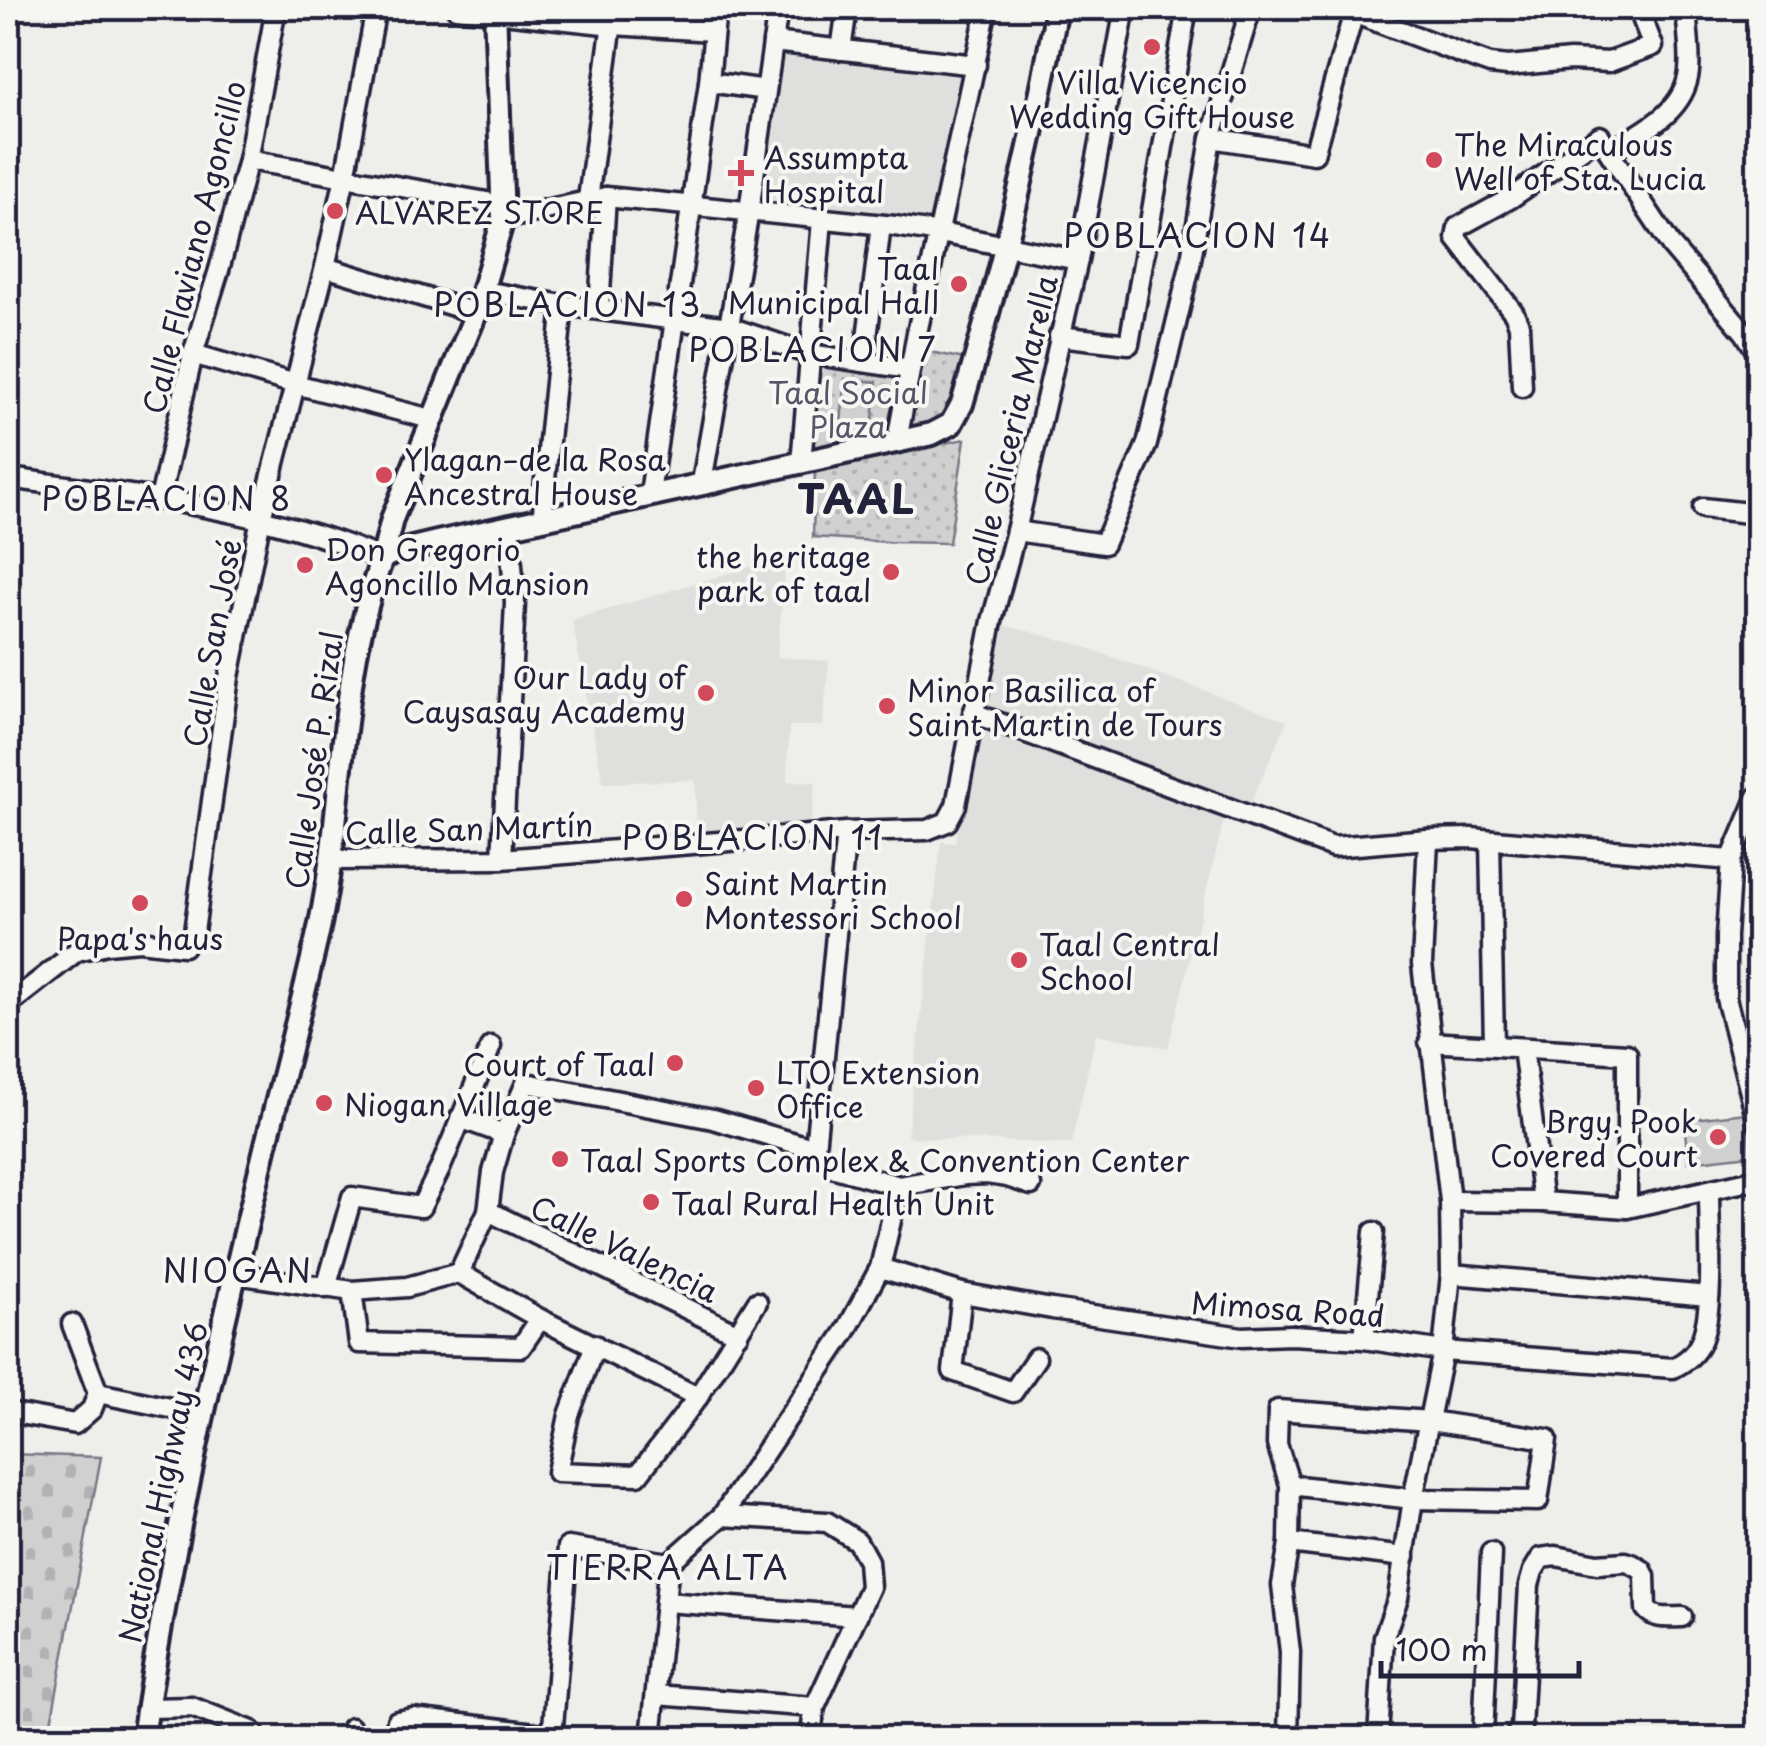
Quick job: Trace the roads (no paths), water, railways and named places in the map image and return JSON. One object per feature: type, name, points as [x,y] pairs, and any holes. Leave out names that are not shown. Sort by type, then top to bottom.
[{"type":"main road","points":[[384,558],[409,548],[897,441],[943,430],[951,424],[958,415],[972,370],[1005,245],[1057,8]]},
{"type":"main road","name":"Calle José P. Rizal","points":[[257,1181],[309,973],[331,860],[364,610],[384,558],[392,519],[476,314],[504,212],[495,10]]},
{"type":"main road","name":"National Highway 436","points":[[143,1738],[162,1620],[204,1414],[257,1181]]},
{"type":"street","name":"Calle Flaviano Agoncillo","points":[[160,499],[193,354],[248,160],[276,8]]},
{"type":"street","name":"Calle San José","points":[[8,1005],[76,952],[139,941],[184,946],[194,932],[229,677],[261,518],[345,177],[376,8]]},
{"type":"street","points":[[456,8],[613,16],[713,31]]},
{"type":"street","points":[[650,494],[709,82],[716,8]]},
{"type":"street","points":[[702,482],[749,211],[778,8]]},
{"type":"street","points":[[841,50],[847,8]]},
{"type":"street","points":[[897,441],[987,8]]},
{"type":"street","name":"Calle Gliceria Marella","points":[[956,805],[992,621],[1078,260],[1125,8]]},
{"type":"street","points":[[1060,336],[1130,344],[1187,8]]},
{"type":"street","points":[[1016,532],[1104,544],[1146,444],[1190,266],[1211,138],[1251,8]]},
{"type":"street","points":[[1211,138],[1314,154],[1347,10],[1490,64],[1508,66],[1570,60],[1609,62],[1652,46],[1638,8]]},
{"type":"street","points":[[1522,387],[1519,325],[1456,238],[1458,227],[1510,198],[1601,137],[1662,119],[1678,99],[1689,74],[1686,8]]},
{"type":"street","points":[[599,310],[597,198],[613,16]]},
{"type":"street","points":[[773,42],[976,66]]},
{"type":"street","points":[[709,82],[766,90]]},
{"type":"street","points":[[1601,137],[1672,247],[1745,333],[1758,354]]},
{"type":"street","points":[[248,160],[504,212],[597,198],[690,205],[940,233],[1078,260]]},
{"type":"street","points":[[801,463],[822,220]]},
{"type":"street","points":[[864,362],[881,225]]},
{"type":"street","points":[[325,267],[476,314]]},
{"type":"street","points":[[484,291],[729,327],[810,354],[910,369]]},
{"type":"street","points":[[543,518],[563,305]]},
{"type":"street","points":[[193,354],[432,419]]},
{"type":"street","points":[[8,478],[261,518],[384,558]]},
{"type":"street","points":[[1703,508],[1758,514]]},
{"type":"street","points":[[502,859],[515,603],[509,527]]},
{"type":"street","points":[[973,713],[1333,846],[1428,838],[1490,840],[1731,860]]},
{"type":"street","points":[[1758,796],[1731,860],[1726,936],[1726,998],[1758,1124]]},
{"type":"street","name":"Calle San Martín","points":[[331,860],[502,859],[846,832],[927,830],[947,822],[956,805]]},
{"type":"street","points":[[815,1149],[846,832]]},
{"type":"street","points":[[1378,1738],[1384,1637],[1398,1598],[1443,1351],[1451,1274],[1450,1201],[1422,964],[1428,838]]},
{"type":"street","points":[[1490,840],[1494,1044]]},
{"type":"street","points":[[1430,1042],[1628,1054],[1627,1208]]},
{"type":"street","points":[[326,1288],[352,1197],[421,1207],[491,1046]]},
{"type":"street","points":[[1522,1048],[1543,1202]]},
{"type":"street","points":[[459,1273],[488,1210],[504,1134],[526,1083],[713,1118],[815,1149],[836,1168],[898,1186],[965,1174],[1007,1177],[1031,1185]]},
{"type":"street","points":[[460,1118],[504,1134]]},
{"type":"street","points":[[1450,1201],[1627,1208],[1758,1179]]},
{"type":"street","points":[[651,1738],[669,1563],[722,1516],[846,1331],[880,1268],[898,1186]]},
{"type":"street","points":[[1451,1274],[1709,1296],[1709,1191]]},
{"type":"street","name":"Calle Valencia","points":[[488,1210],[738,1334]]},
{"type":"street","points":[[1364,1339],[1374,1232]]},
{"type":"street","name":"Mimosa Road","points":[[880,1268],[962,1293],[1242,1337],[1364,1339],[1443,1351],[1672,1368],[1685,1362],[1702,1339],[1709,1296]]},
{"type":"street","points":[[236,1274],[352,1291],[408,1287],[459,1273],[540,1319],[698,1396]]},
{"type":"street","points":[[352,1291],[358,1344],[520,1347],[540,1319]]},
{"type":"street","points":[[962,1293],[953,1371],[1013,1392],[1036,1358]]},
{"type":"street","points":[[596,1345],[570,1415],[557,1472],[638,1476],[698,1396],[757,1302]]},
{"type":"street","points":[[8,1412],[75,1424],[92,1409],[98,1393],[72,1324]]},
{"type":"street","points":[[98,1393],[204,1414]]},
{"type":"street","points":[[1288,1738],[1290,1652],[1282,1585],[1289,1543],[1290,1485],[1277,1444],[1278,1410],[1430,1422],[1547,1439],[1538,1502],[1413,1499],[1290,1485]]},
{"type":"street","points":[[722,1516],[827,1522],[856,1541],[868,1561],[870,1587],[816,1708],[810,1738]]},
{"type":"street","points":[[1289,1543],[1405,1556]]},
{"type":"street","points":[[393,1738],[397,1721],[413,1718],[552,1737],[568,1547],[669,1563]]},
{"type":"street","points":[[1483,1738],[1492,1553]]},
{"type":"street","points":[[1514,1738],[1522,1728],[1529,1585],[1541,1558],[1632,1564],[1646,1576],[1649,1613],[1682,1617]]},
{"type":"street","points":[[664,1602],[857,1616]]},
{"type":"street","points":[[656,1694],[816,1708]]},
{"type":"street","points":[[149,1708],[192,1708],[252,1732],[257,1738]]},
{"type":"place","name":"Villa Vicencio Wedding Gift House","points":[[1152,47]]},
{"type":"place","name":"The Miraculous Well of Sta. Lucia","points":[[1434,160]]},
{"type":"place","name":"Assumpta Hospital","points":[[741,173]]},
{"type":"place","name":"ALVAREZ STORE","points":[[335,211]]},
{"type":"place","name":"Taal Municipal Hall","points":[[959,284]]},
{"type":"place","name":"Ylagan–de la Rosa Ancestral House","points":[[384,475]]},
{"type":"place","name":"Don Gregorio Agoncillo Mansion","points":[[305,565]]},
{"type":"place","name":"the heritage park of taal","points":[[891,572]]},
{"type":"place","name":"Our Lady of Caysasay Academy","points":[[706,693]]},
{"type":"place","name":"Minor Basilica of Saint Martin de Tours","points":[[887,706]]},
{"type":"place","name":"Saint Martin Montessori School","points":[[684,899]]},
{"type":"place","name":"Papa's haus","points":[[140,903]]},
{"type":"place","name":"Taal Central School","points":[[1019,960]]},
{"type":"place","name":"Court of Taal","points":[[675,1063]]},
{"type":"place","name":"LTO Extension Office","points":[[756,1088]]},
{"type":"place","name":"Niogan Village","points":[[324,1103]]},
{"type":"place","name":"Brgy. Pook Covered Court","points":[[1718,1137]]},
{"type":"place","name":"Taal Sports Complex & Convention Center","points":[[560,1159]]},
{"type":"place","name":"Taal Rural Health Unit","points":[[651,1202]]},
{"type":"district","name":"POBLACION 14","points":[[1198,235]]},
{"type":"district","name":"POBLACION 13","points":[[568,304]]},
{"type":"district","name":"POBLACION 7","points":[[813,349]]},
{"type":"district","name":"TAAL","points":[[857,497]]},
{"type":"district","name":"POBLACION 8","points":[[167,498]]},
{"type":"district","name":"POBLACION 11","points":[[753,837]]},
{"type":"district","name":"NIOGAN","points":[[238,1270]]},
{"type":"district","name":"TIERRA ALTA","points":[[668,1567]]},
{"type":"park label","name":"Taal Social Plaza","points":[[848,408]]}]
